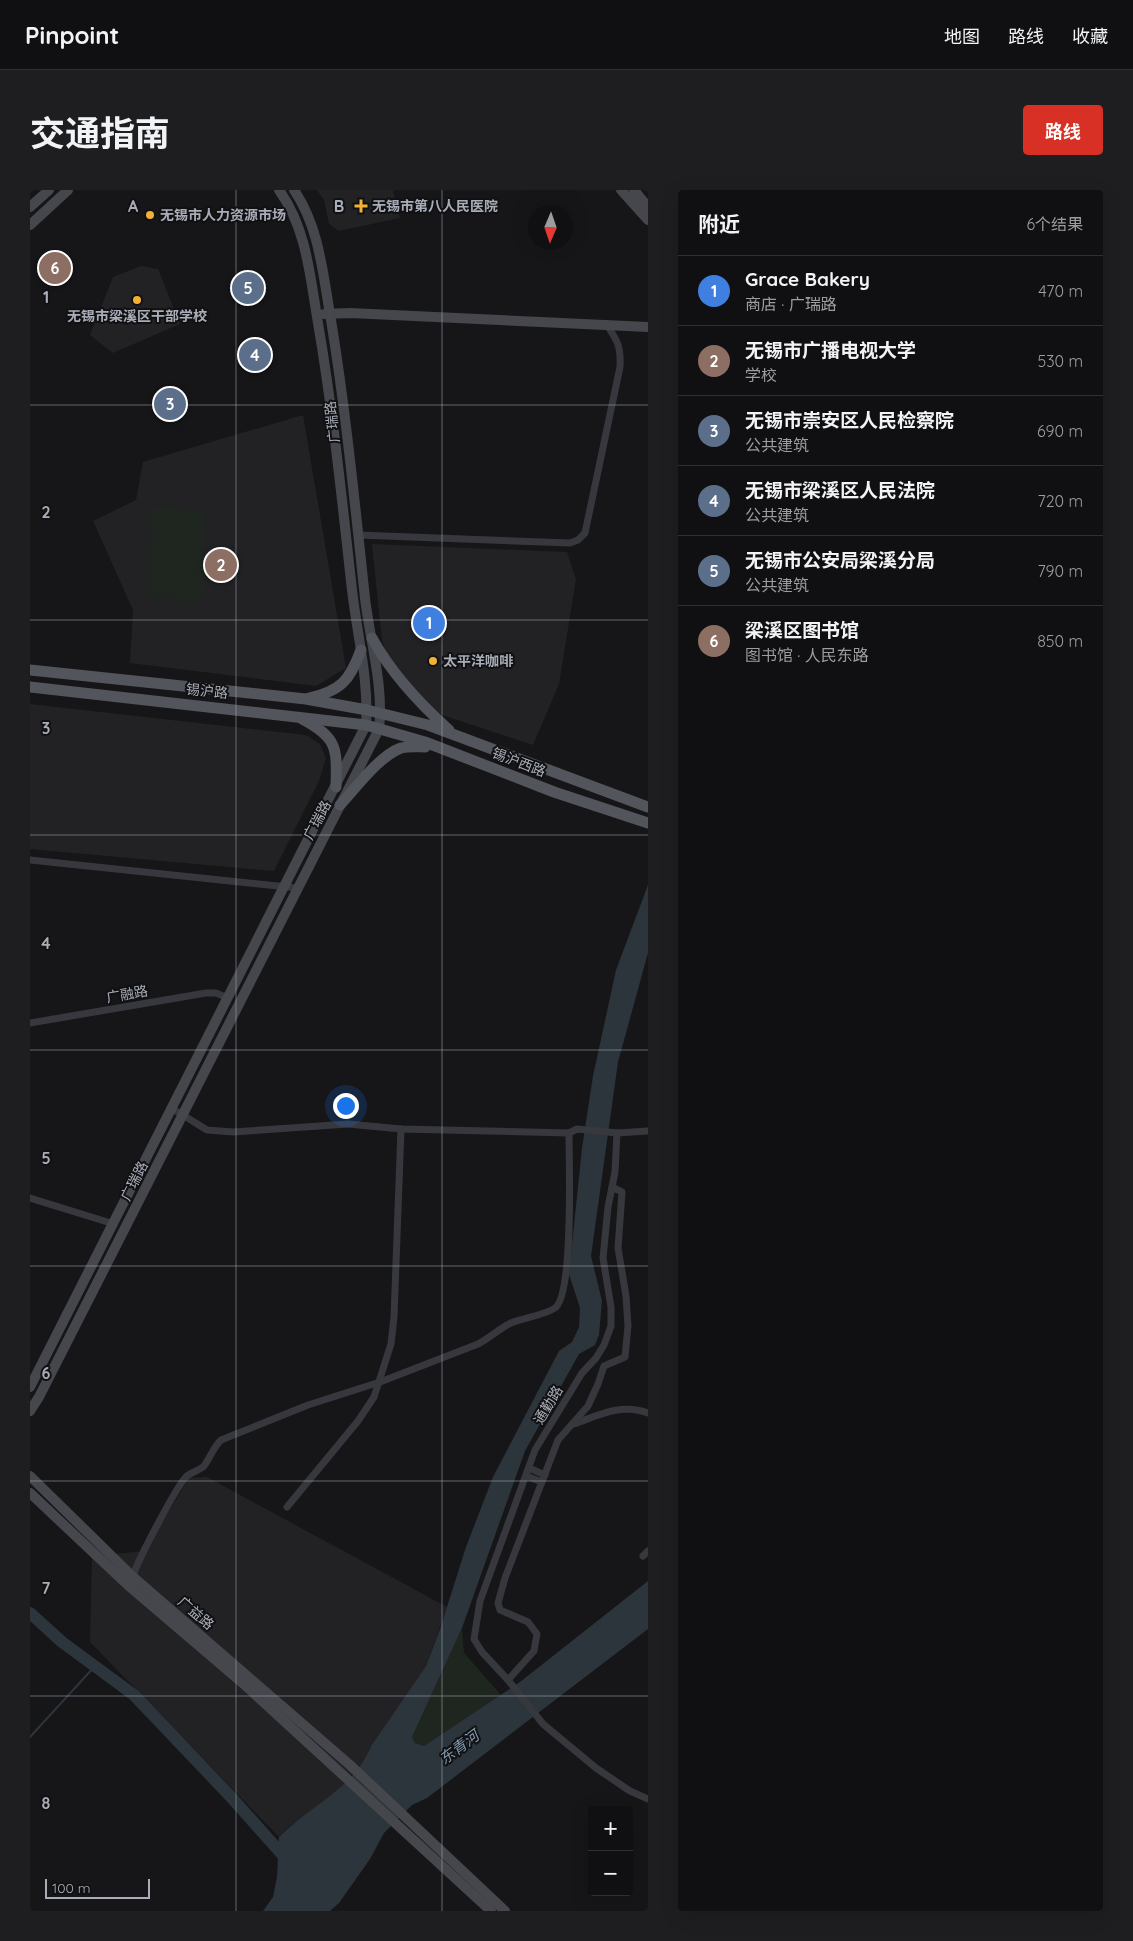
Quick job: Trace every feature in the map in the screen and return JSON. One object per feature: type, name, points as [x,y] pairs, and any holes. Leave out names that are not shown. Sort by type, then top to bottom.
[{"type":"main road","points":[[30,207],[49,190]]},
{"type":"main road","points":[[30,225],[68,190]]},
{"type":"main road","name":"广瑞路","points":[[30,1387],[366,725],[367,710],[361,650],[353,604],[329,389],[306,246],[297,221],[279,190]]},
{"type":"main road","name":"广瑞路","points":[[30,1411],[39,1397],[379,729],[381,714],[358,535],[342,387],[318,243],[308,216],[294,190]]},
{"type":"main road","points":[[621,190],[648,220]]},
{"type":"main road","points":[[634,190],[648,207]]},
{"type":"main road","points":[[317,315],[329,313],[648,327]]},
{"type":"main road","points":[[372,638],[391,668],[409,690],[425,708],[454,734]]},
{"type":"main road","points":[[306,699],[320,696],[340,686],[354,671],[361,650]]},
{"type":"main road","name":"锡沪路","points":[[30,670],[306,699],[367,710],[428,725],[648,807]]},
{"type":"main road","name":"锡沪路","points":[[30,688],[296,716],[366,725],[379,729]]},
{"type":"main road","points":[[296,716],[318,728],[329,738],[334,747],[336,760],[336,786]]},
{"type":"main road","name":"锡沪西路","points":[[379,729],[440,748],[554,792],[648,823]]},
{"type":"main road","points":[[340,805],[389,754],[411,746],[440,748]]},
{"type":"main road","name":"广益路","points":[[30,1476],[132,1576],[350,1765],[505,1911]]},
{"type":"main road","name":"广益路","points":[[30,1493],[130,1587],[246,1686],[491,1911]]},
{"type":"street","points":[[358,535],[570,543],[578,540],[584,533],[620,368],[621,352],[617,339],[606,324]]},
{"type":"street","points":[[30,860],[297,888]]},
{"type":"street","name":"广融路","points":[[30,1023],[206,993],[216,993],[228,998]]},
{"type":"street","points":[[172,1109],[206,1130],[233,1132],[348,1124],[401,1129],[569,1134],[577,1129],[617,1133],[648,1131]]},
{"type":"street","points":[[287,1507],[358,1421],[374,1397],[380,1382],[391,1344],[394,1317],[401,1129]]},
{"type":"street","name":"通勤路","points":[[617,1133],[603,1258],[612,1307],[611,1326],[604,1346],[582,1373],[535,1450],[480,1601],[474,1639],[482,1652],[508,1680],[543,1724],[596,1768],[630,1791],[648,1799]]},
{"type":"street","points":[[130,1587],[132,1576],[184,1480],[190,1474],[203,1468],[213,1448],[221,1440],[308,1405],[380,1382],[478,1344],[509,1324],[554,1308],[561,1300],[569,1252],[569,1134]]},
{"type":"street","points":[[508,1680],[534,1651],[537,1634],[528,1622],[500,1610],[498,1603],[505,1578],[558,1440],[588,1406],[604,1366],[625,1357],[628,1326],[626,1296],[618,1248],[622,1192],[612,1187]]},
{"type":"street","points":[[30,1198],[114,1224]]},
{"type":"street","points":[[574,1424],[615,1410],[636,1408],[648,1413]]},
{"type":"street","points":[[529,1468],[544,1478]]},
{"type":"street","points":[[526,1476],[544,1478]]},
{"type":"shaded area","name":"无锡市第八人民医院","points":[[317,190],[396,190],[393,191],[400,218],[339,231],[329,224],[324,200]]},
{"type":"shaded area","name":"无锡市梁溪区干部学校","points":[[141,266],[158,269],[180,324],[113,353],[90,335],[113,277]]},
{"type":"shaded area","points":[[303,415],[346,668],[316,686],[130,663],[133,610],[93,521],[136,500],[143,462]]},
{"type":"shaded area","points":[[152,508],[205,510],[202,600],[149,598]]},
{"type":"shaded area","points":[[372,544],[567,552],[576,579],[559,684],[533,745],[436,713],[390,661],[382,641]]},
{"type":"shaded area","points":[[30,704],[306,735],[320,744],[326,758],[319,781],[274,871],[30,849]]},
{"type":"shaded area","points":[[207,1477],[447,1607],[426,1666],[371,1746],[366,1760],[336,1792],[286,1829],[279,1837],[90,1642],[92,1556],[145,1551],[189,1478]]},
{"type":"shaded area","points":[[462,1628],[464,1653],[501,1695],[424,1746],[415,1743],[412,1737]]},
{"type":"water","name":"东青河","points":[[648,885],[648,953],[618,1062],[591,1256],[602,1301],[599,1335],[595,1345],[579,1354],[525,1451],[462,1628],[412,1737],[415,1743],[424,1746],[520,1682],[648,1581],[648,1629],[427,1798],[412,1805],[384,1833],[370,1859],[339,1903],[330,1911],[263,1911],[273,1897],[277,1877],[279,1837],[354,1774],[426,1666],[466,1547],[493,1477],[559,1351],[572,1342],[579,1327],[580,1308],[569,1274],[582,1148],[593,1076],[616,970]]},
{"type":"waterway","points":[[30,1613],[62,1642],[134,1695],[231,1797],[289,1862]]},
{"type":"waterway","points":[[30,1737],[95,1666]]},
{"type":"place","name":"无锡市第八人民医院","points":[[361,206]]},
{"type":"place","name":"无锡市人力资源市场","points":[[150,215]]},
{"type":"place","name":"梁溪区图书馆","points":[[55,268]]},
{"type":"place","name":"无锡市公安局梁溪分局","points":[[248,288]]},
{"type":"place","name":"无锡市梁溪区干部学校","points":[[137,300]]},
{"type":"place","name":"无锡市梁溪区人民法院","points":[[255,355]]},
{"type":"place","name":"无锡市崇安区人民检察院","points":[[170,404]]},
{"type":"place","name":"无锡市广播电视大学","points":[[221,565]]},
{"type":"place","name":"Grace Bakery","points":[[429,623]]},
{"type":"place","name":"太平洋咖啡","points":[[433,661]]}]
